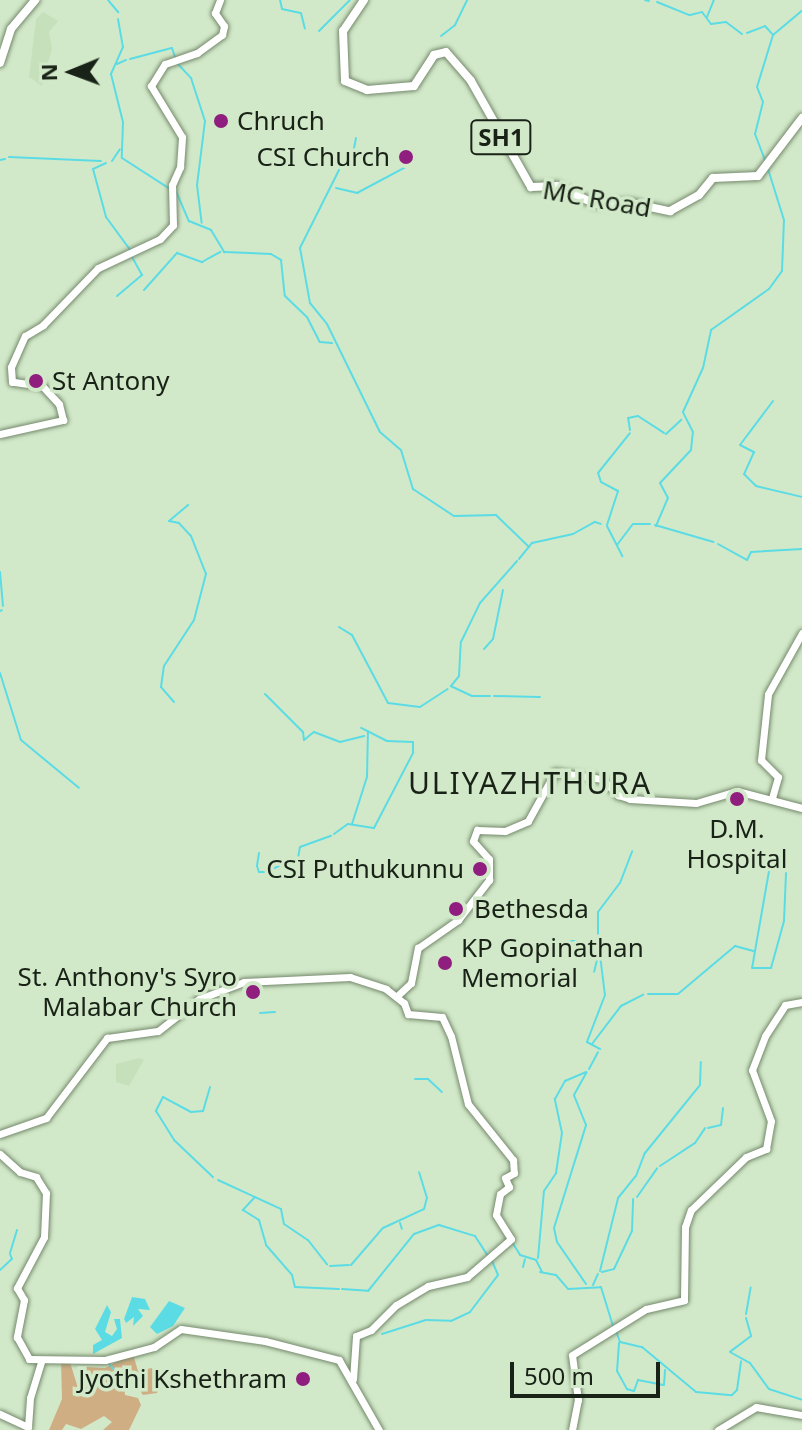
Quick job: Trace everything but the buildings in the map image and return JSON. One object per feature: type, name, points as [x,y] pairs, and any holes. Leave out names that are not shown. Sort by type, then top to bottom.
[{"type":"main road","points":[[0,63],[11,29],[35,0]]},
{"type":"main road","points":[[0,434],[63,420],[59,404],[42,386],[12,382],[17,349],[25,336],[43,325],[98,268],[168,233],[174,222],[172,189],[180,167],[182,137],[151,86],[165,64],[197,53],[222,35],[224,26],[215,13],[220,0]]},
{"type":"main road","name":"MC Road","points":[[364,0],[343,31],[345,81],[367,90],[411,87],[420,82],[434,55],[446,52],[471,81],[531,187],[557,186],[595,204],[670,211],[699,195],[713,178],[750,178],[766,164],[802,118]]},
{"type":"main road","points":[[772,798],[778,777],[761,760],[768,694],[802,633]]},
{"type":"main road","points":[[397,996],[411,983],[418,948],[458,920],[489,880],[489,859],[473,841],[477,830],[505,831],[528,821],[551,775],[559,770],[602,779],[613,792],[630,799],[696,803],[732,791],[772,798],[802,808]]},
{"type":"main road","points":[[0,1134],[46,1118],[107,1038],[158,1031],[199,999],[244,982],[350,977],[397,996],[408,1014],[443,1019],[468,1104],[511,1152],[515,1171],[505,1177],[509,1187],[499,1195],[496,1216],[511,1239],[461,1280],[428,1286],[396,1305],[371,1330],[356,1336],[353,1379]]},
{"type":"main road","points":[[572,1430],[578,1406],[572,1355],[643,1311],[684,1300],[685,1229],[691,1210],[746,1157],[765,1150],[770,1142],[771,1121],[752,1070],[765,1036],[785,1005],[798,1003]]},
{"type":"main road","points":[[0,1154],[13,1168],[36,1177],[46,1193],[44,1237],[17,1288],[24,1300],[17,1337],[27,1358],[41,1362],[59,1356],[85,1363],[105,1360],[154,1347],[181,1329],[326,1355],[339,1360],[353,1379],[379,1430]]},
{"type":"main road","points":[[0,1414],[28,1427],[30,1398],[41,1362]]},
{"type":"main road","points":[[718,1430],[756,1407],[802,1415]]},
{"type":"shaded area","points":[[43,12],[58,21],[49,32],[52,48],[42,86],[29,77],[36,19]]},
{"type":"shaded area","points":[[139,1058],[144,1060],[129,1086],[116,1082],[116,1064]]},
{"type":"shaded area","points":[[133,1354],[138,1371],[152,1368],[162,1379],[157,1393],[143,1395],[136,1385],[124,1382],[125,1395],[138,1398],[141,1405],[129,1430],[103,1430],[112,1422],[104,1416],[81,1429],[66,1424],[62,1430],[49,1430],[62,1399],[61,1360],[69,1359],[78,1388],[89,1383],[86,1367],[105,1368]]},
{"type":"water","points":[[132,1297],[145,1299],[150,1310],[138,1309],[143,1316],[133,1326],[134,1317],[126,1323],[124,1319]]},
{"type":"water","points":[[169,1301],[185,1308],[173,1326],[157,1334],[150,1327]]},
{"type":"water","points":[[107,1305],[111,1312],[105,1332],[112,1336],[117,1329],[114,1319],[120,1319],[122,1338],[93,1354],[93,1345],[102,1340],[95,1329]]},
{"type":"waterway","points":[[108,0],[118,12]]},
{"type":"waterway","points":[[280,0],[282,9],[301,13],[305,29]]},
{"type":"waterway","points":[[319,31],[350,0]]},
{"type":"waterway","points":[[441,36],[455,25],[467,0]]},
{"type":"waterway","points":[[645,0],[649,1]]},
{"type":"waterway","points":[[707,17],[714,0]]},
{"type":"waterway","points":[[657,2],[690,15],[702,12],[711,24],[726,22],[742,34]]},
{"type":"waterway","points":[[773,35],[802,11]]},
{"type":"waterway","points":[[118,19],[123,47],[111,74],[123,122],[122,158],[170,189]]},
{"type":"waterway","points":[[747,33],[765,26],[773,35],[757,87],[763,102],[755,134],[765,160]]},
{"type":"waterway","points":[[130,59],[172,48],[175,57]]},
{"type":"waterway","points":[[117,64],[126,60]]},
{"type":"waterway","points":[[177,63],[191,78],[205,121],[197,185],[202,223]]},
{"type":"waterway","points":[[356,138],[353,154],[341,166],[300,248],[310,303],[327,324],[380,432],[401,450],[413,489],[454,516],[496,515],[529,547]]},
{"type":"waterway","points":[[112,161],[120,149]]},
{"type":"waterway","points":[[9,157],[101,161]]},
{"type":"waterway","points":[[0,160],[5,159]]},
{"type":"waterway","points":[[106,163],[93,169],[106,217],[131,251]]},
{"type":"waterway","points":[[336,188],[357,193],[406,167]]},
{"type":"waterway","points":[[656,526],[668,498],[660,483],[691,450],[693,432],[683,412],[703,368],[711,330],[769,289],[782,271],[784,220],[768,169]]},
{"type":"waterway","points":[[176,191],[189,221],[211,230],[224,252],[271,254],[281,260],[285,296],[307,317],[320,342],[332,343]]},
{"type":"waterway","points":[[144,290],[177,253],[202,262],[220,252]]},
{"type":"waterway","points":[[117,296],[142,275],[132,257]]},
{"type":"waterway","points":[[773,401],[740,445],[754,452],[744,474],[756,486],[802,497]]},
{"type":"waterway","points":[[630,430],[628,418],[638,416],[664,433]]},
{"type":"waterway","points":[[666,434],[681,420]]},
{"type":"waterway","points":[[607,525],[618,491],[601,482],[598,473],[630,433]]},
{"type":"waterway","points":[[174,702],[161,687],[164,666],[194,620],[206,574],[191,536],[179,523],[169,521],[188,505]]},
{"type":"waterway","points":[[519,559],[532,543],[573,534],[595,522],[601,524]]},
{"type":"waterway","points":[[617,545],[633,524],[650,524]]},
{"type":"waterway","points":[[655,525],[714,542]]},
{"type":"waterway","points":[[607,526],[622,556]]},
{"type":"waterway","points":[[718,544],[747,560],[751,552],[802,549]]},
{"type":"waterway","points":[[490,696],[472,696],[451,686],[459,676],[461,642],[480,603],[517,561]]},
{"type":"waterway","points":[[0,572],[3,606]]},
{"type":"waterway","points":[[484,649],[493,639],[503,590]]},
{"type":"waterway","points":[[339,627],[352,635],[388,703],[420,707],[448,689]]},
{"type":"waterway","points":[[0,673],[21,740],[79,788]]},
{"type":"waterway","points":[[265,694],[303,732],[304,740],[314,732],[340,742],[364,736]]},
{"type":"waterway","points":[[494,696],[540,697]]},
{"type":"waterway","points":[[334,834],[348,824],[374,828],[413,753],[413,742],[387,741],[361,728]]},
{"type":"waterway","points":[[352,824],[367,777],[368,731]]},
{"type":"waterway","points":[[259,853],[257,866],[259,872],[265,872],[298,858],[300,847],[331,836]]},
{"type":"waterway","points":[[598,935],[598,912],[620,883],[632,851]]},
{"type":"waterway","points":[[769,871],[752,968],[771,968],[784,921],[786,873]]},
{"type":"waterway","points":[[598,939],[605,995],[587,1042],[600,1049]]},
{"type":"waterway","points":[[550,955],[559,941],[580,941],[597,960],[594,972]]},
{"type":"waterway","points":[[648,994],[678,994],[735,946],[754,951]]},
{"type":"waterway","points":[[592,1044],[621,1006],[643,995]]},
{"type":"waterway","points":[[260,1013],[275,1012]]},
{"type":"waterway","points":[[589,1069],[598,1052]]},
{"type":"waterway","points":[[600,1271],[618,1198],[636,1176],[645,1153],[700,1085],[701,1062]]},
{"type":"waterway","points":[[538,1258],[544,1191],[556,1173],[562,1133],[555,1099],[565,1081],[586,1072]]},
{"type":"waterway","points":[[586,1284],[557,1242],[554,1228],[586,1125],[574,1095],[587,1072]]},
{"type":"waterway","points":[[415,1079],[428,1079],[442,1092]]},
{"type":"waterway","points":[[210,1087],[203,1111],[191,1112],[163,1097],[156,1111],[174,1140],[213,1177]]},
{"type":"waterway","points":[[708,1128],[721,1125],[723,1108]]},
{"type":"waterway","points":[[660,1166],[695,1143],[705,1128]]},
{"type":"waterway","points":[[637,1197],[657,1168]]},
{"type":"waterway","points":[[383,1228],[424,1209],[427,1198],[419,1172]]},
{"type":"waterway","points":[[218,1180],[281,1209],[284,1224],[308,1240],[327,1264]]},
{"type":"waterway","points":[[255,1197],[243,1210],[259,1220],[266,1245],[292,1275],[295,1287],[339,1289]]},
{"type":"waterway","points":[[602,1272],[614,1269],[632,1231],[633,1199]]},
{"type":"waterway","points":[[400,1223],[402,1229]]},
{"type":"waterway","points":[[342,1289],[368,1291],[414,1234],[439,1225],[475,1236],[488,1256]]},
{"type":"waterway","points":[[351,1265],[382,1229]]},
{"type":"waterway","points":[[10,1253],[17,1230]]},
{"type":"waterway","points":[[512,1242],[520,1255],[536,1260],[542,1272]]},
{"type":"waterway","points":[[0,1270],[12,1259],[10,1254]]},
{"type":"waterway","points":[[523,1267],[525,1259]]},
{"type":"waterway","points":[[382,1334],[426,1320],[451,1321],[470,1312],[498,1275],[492,1261]]},
{"type":"waterway","points":[[330,1266],[349,1265]]},
{"type":"waterway","points":[[540,1272],[556,1275],[568,1289],[601,1287],[613,1326]]},
{"type":"waterway","points":[[593,1285],[598,1274]]},
{"type":"waterway","points":[[746,1314],[751,1287]]},
{"type":"waterway","points":[[746,1318],[751,1336],[730,1352],[750,1363],[769,1389],[802,1400]]},
{"type":"waterway","points":[[616,1331],[620,1342],[642,1347],[696,1392],[732,1395],[737,1390],[741,1361]]},
{"type":"waterway","points":[[619,1343],[617,1371],[627,1389],[634,1391],[638,1380],[664,1385],[665,1370]]},
{"type":"waterway","points":[[107,1361],[126,1385]]},
{"type":"place","name":"Chruch","points":[[221,121]]},
{"type":"place","name":"CSI Church","points":[[406,157]]},
{"type":"place","name":"St Antony","points":[[36,381]]},
{"type":"place","name":"D.M. Hospital","points":[[737,799]]},
{"type":"place","name":"CSI Puthukunnu","points":[[480,869]]},
{"type":"place","name":"Bethesda","points":[[456,909]]},
{"type":"place","name":"KP Gopinathan Memorial","points":[[445,963]]},
{"type":"place","name":"St. Anthony's Syro Malabar Church","points":[[253,992]]},
{"type":"place","name":"Jyothi Kshethram","points":[[303,1379]]},
{"type":"district","name":"ULIYAZHTHURA","points":[[530,783]]}]
